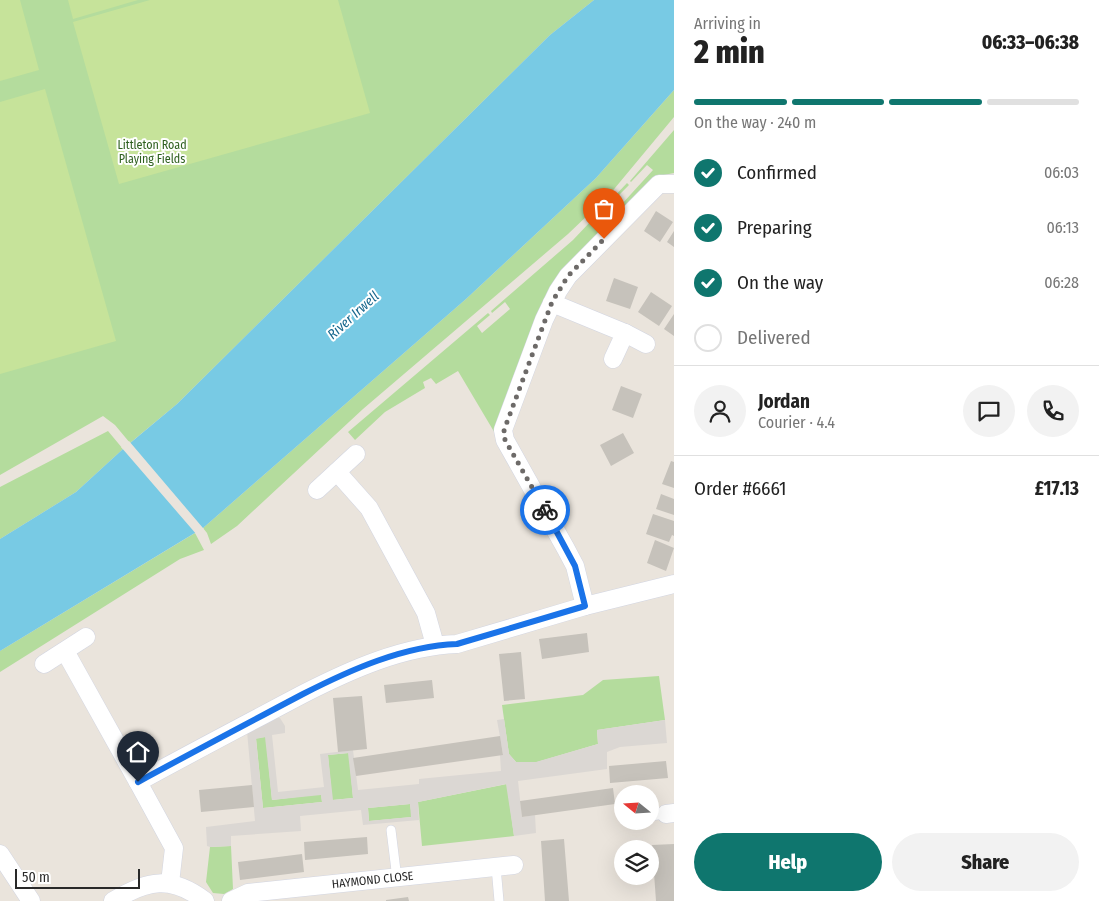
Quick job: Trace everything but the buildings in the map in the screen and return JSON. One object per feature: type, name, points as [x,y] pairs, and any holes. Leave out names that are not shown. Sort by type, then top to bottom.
[{"type":"street","points":[[585,606],[575,566],[505,440],[505,426],[552,302],[568,276],[659,184],[674,184]]},
{"type":"street","points":[[552,302],[646,344]]},
{"type":"street","points":[[613,359],[625,333]]},
{"type":"street","points":[[317,490],[356,454]]},
{"type":"street","points":[[337,472],[369,508],[426,613],[435,645]]},
{"type":"street","points":[[138,782],[282,704],[342,674],[402,653],[435,645],[457,644],[585,606],[674,584]]},
{"type":"street","points":[[44,664],[86,637]]},
{"type":"street","points":[[65,651],[174,848],[170,883]]},
{"type":"street","points":[[0,854],[31,901]]},
{"type":"street","name":"HAYMOND CLOSE","points":[[231,901],[248,893],[397,879],[514,865]]},
{"type":"street","points":[[113,901],[140,886],[170,883],[192,892],[205,901]]},
{"type":"lane","points":[[391,830],[397,879]]},
{"type":"lane","points":[[496,867],[499,901]]},
{"type":"green space","name":"Littleton Road Playing Fields","points":[[0,0],[594,0],[550,35],[177,404],[130,443],[115,425],[103,416],[0,475]]},
{"type":"green space","points":[[0,0],[20,0],[39,70],[0,81]]},
{"type":"green space","points":[[68,0],[138,0],[73,19]]},
{"type":"green space","points":[[150,0],[338,0],[370,113],[119,184],[73,22]]},
{"type":"green space","points":[[45,89],[116,341],[0,374],[0,102]]},
{"type":"green space","points":[[674,90],[674,117],[610,194],[568,234],[363,409],[237,526],[211,544],[203,528],[466,299],[596,178]]},
{"type":"green space","points":[[674,130],[674,173],[653,177],[563,271],[542,308],[513,377],[496,435],[458,371],[436,384],[431,378],[423,382],[425,388],[385,412],[355,440],[348,432],[488,313],[490,315],[477,326],[482,333],[510,309],[505,302],[492,313],[491,311],[573,240],[627,183],[629,185],[615,199],[621,205],[653,170],[647,165],[630,181]]},
{"type":"green space","points":[[108,431],[123,449],[76,492],[0,539],[0,487]]},
{"type":"green space","points":[[195,533],[204,550],[180,559],[0,672],[0,651]]},
{"type":"green space","points":[[659,676],[665,720],[597,730],[598,744],[537,762],[516,762],[509,754],[502,705],[583,695],[603,680]]},
{"type":"green space","points":[[266,737],[272,800],[321,794],[322,802],[263,808],[256,738]]},
{"type":"green space","points":[[349,753],[353,798],[332,800],[328,755]]},
{"type":"green space","points":[[507,784],[514,836],[422,846],[418,802]]},
{"type":"green space","points":[[410,804],[412,817],[369,821],[368,808]]},
{"type":"green space","points":[[231,846],[233,889],[224,894],[213,893],[206,882],[210,847]]},
{"type":"shaded area","points":[[272,716],[280,718],[285,726],[285,733],[272,735],[278,792],[324,787],[320,754],[353,750],[358,790],[419,784],[419,779],[501,771],[500,755],[503,754],[497,720],[504,719],[509,754],[516,762],[536,762],[598,744],[597,730],[665,720],[667,743],[620,747],[607,752],[607,769],[518,781],[522,817],[535,815],[536,833],[514,836],[506,784],[418,802],[419,820],[363,825],[361,810],[300,816],[301,831],[231,836],[231,846],[207,846],[206,827],[255,821],[247,731]],"holes":[[[265,737],[272,800],[321,795],[322,802],[263,808],[256,739]],[[348,753],[353,798],[333,800],[328,755]],[[410,804],[411,817],[369,821],[368,808]]]},
{"type":"water","name":"River Irwell","points":[[594,0],[674,0],[674,90],[596,178],[466,299],[203,528],[0,651],[0,539],[76,492],[123,449],[177,404],[550,35]]},
{"type":"pier","points":[[129,441],[204,529],[197,535],[121,447]]},
{"type":"way so far","points":[[545,510],[505,440],[504,430],[552,302],[568,276],[604,239]]},
{"type":"route","points":[[138,782],[282,704],[342,674],[402,653],[435,645],[457,644],[585,606],[575,566],[545,510]]}]
